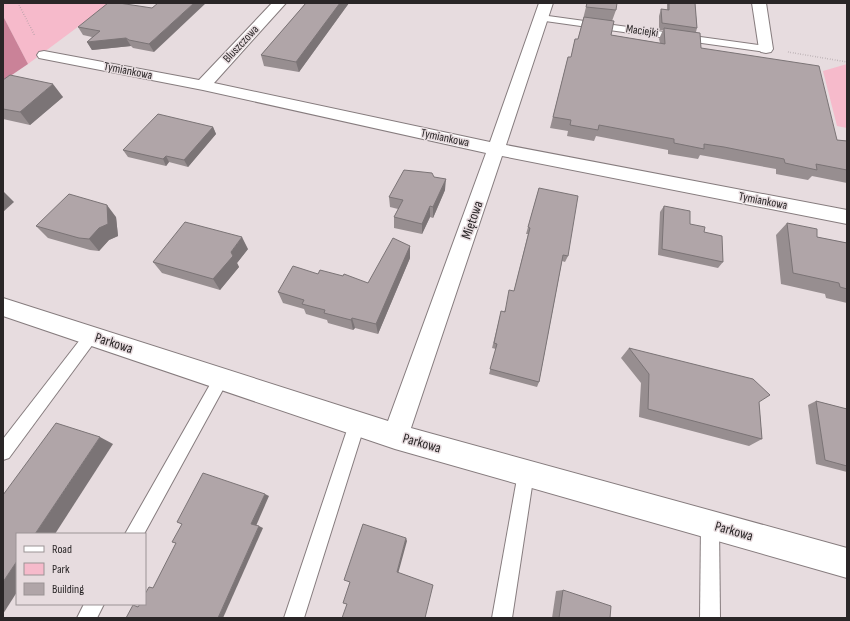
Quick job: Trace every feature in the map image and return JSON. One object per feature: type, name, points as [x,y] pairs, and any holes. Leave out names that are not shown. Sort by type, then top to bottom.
[{"type":"street","name":"Bluszczowa","points":[[203,85],[279,3]]},
{"type":"street","points":[[759,3],[766,49]]},
{"type":"street","name":"Miętowa","points":[[395,436],[544,10]]},
{"type":"street","name":"Tymiankowa","points":[[44,55],[203,85],[496,149],[847,217]]},
{"type":"street","name":"Parkowa","points":[[3,307],[395,436],[847,563]]},
{"type":"lane","name":"Maciejki","points":[[544,10],[766,49]]},
{"type":"lane","points":[[3,452],[91,336]]},
{"type":"lane","points":[[135,533],[221,379]]},
{"type":"lane","points":[[294,618],[357,424]]},
{"type":"lane","points":[[502,618],[526,473]]},
{"type":"lane","points":[[710,524],[710,618]]},
{"type":"lane","points":[[87,618],[94,605]]},
{"type":"path","points":[[18,3],[44,55]]},
{"type":"path","points":[[766,49],[847,62]]},
{"type":"green space","points":[[3,3],[110,3],[28,64],[3,16]]},
{"type":"green space","points":[[847,64],[847,128],[837,126],[823,71]]},
{"type":"shaded area","points":[[3,16],[28,64],[3,81]]},
{"type":"building","points":[[108,3],[119,3],[152,8],[158,3],[194,3],[149,44],[126,38],[87,42],[100,31],[78,27]]},
{"type":"building","points":[[306,3],[340,3],[296,62],[261,55]]},
{"type":"building","points":[[587,3],[617,3],[616,10],[586,7]]},
{"type":"building","points":[[669,3],[695,3],[697,28],[662,23],[661,9],[669,10]]},
{"type":"building","points":[[584,17],[614,21],[611,35],[665,44],[664,28],[700,33],[701,48],[819,66],[837,140],[847,141],[847,170],[816,164],[817,170],[785,163],[784,159],[724,147],[704,144],[704,149],[674,143],[674,139],[599,125],[598,130],[570,125],[571,120],[553,117],[568,57],[571,57],[575,39],[578,39]]},
{"type":"building","points":[[10,75],[53,84],[20,112],[3,109],[3,80]]},
{"type":"building","points":[[158,114],[213,127],[184,160],[166,156],[163,159],[123,150]]},
{"type":"building","points":[[404,170],[432,173],[434,177],[446,179],[433,207],[430,206],[422,224],[394,217],[403,200],[389,197]]},
{"type":"building","points":[[539,188],[578,196],[568,256],[563,255],[539,382],[490,369],[497,344],[494,343],[501,311],[505,312],[509,290],[514,291],[530,228],[528,227]]},
{"type":"building","points":[[69,194],[107,205],[108,224],[99,228],[89,239],[79,238],[36,226]]},
{"type":"building","points":[[664,206],[690,211],[690,224],[705,227],[704,232],[722,236],[723,262],[662,249]]},
{"type":"building","points":[[185,222],[242,237],[231,252],[233,256],[213,279],[153,262]]},
{"type":"building","points":[[787,223],[817,229],[817,237],[847,243],[847,289],[840,287],[839,283],[793,273]]},
{"type":"building","points":[[393,238],[410,246],[376,324],[352,318],[351,320],[324,313],[325,310],[302,304],[304,300],[278,292],[293,266],[318,274],[320,270],[343,276],[344,274],[368,283]]},
{"type":"building","points":[[629,348],[753,379],[770,395],[759,402],[762,439],[648,409],[649,374]]},
{"type":"building","points":[[816,401],[847,409],[847,466],[825,460]]},
{"type":"building","points":[[56,423],[100,437],[36,533],[16,533],[16,562],[3,582],[3,495]]},
{"type":"building","points":[[203,473],[265,494],[251,524],[259,526],[218,618],[126,618],[133,605],[138,607],[139,605],[146,605],[146,592],[149,587],[153,588],[176,543],[172,542],[182,524],[177,522]]},
{"type":"building","points":[[363,524],[406,538],[397,572],[433,585],[425,618],[342,618],[347,604],[343,603],[350,582],[344,580]]},
{"type":"building","points":[[563,590],[611,606],[610,618],[559,618]]}]
